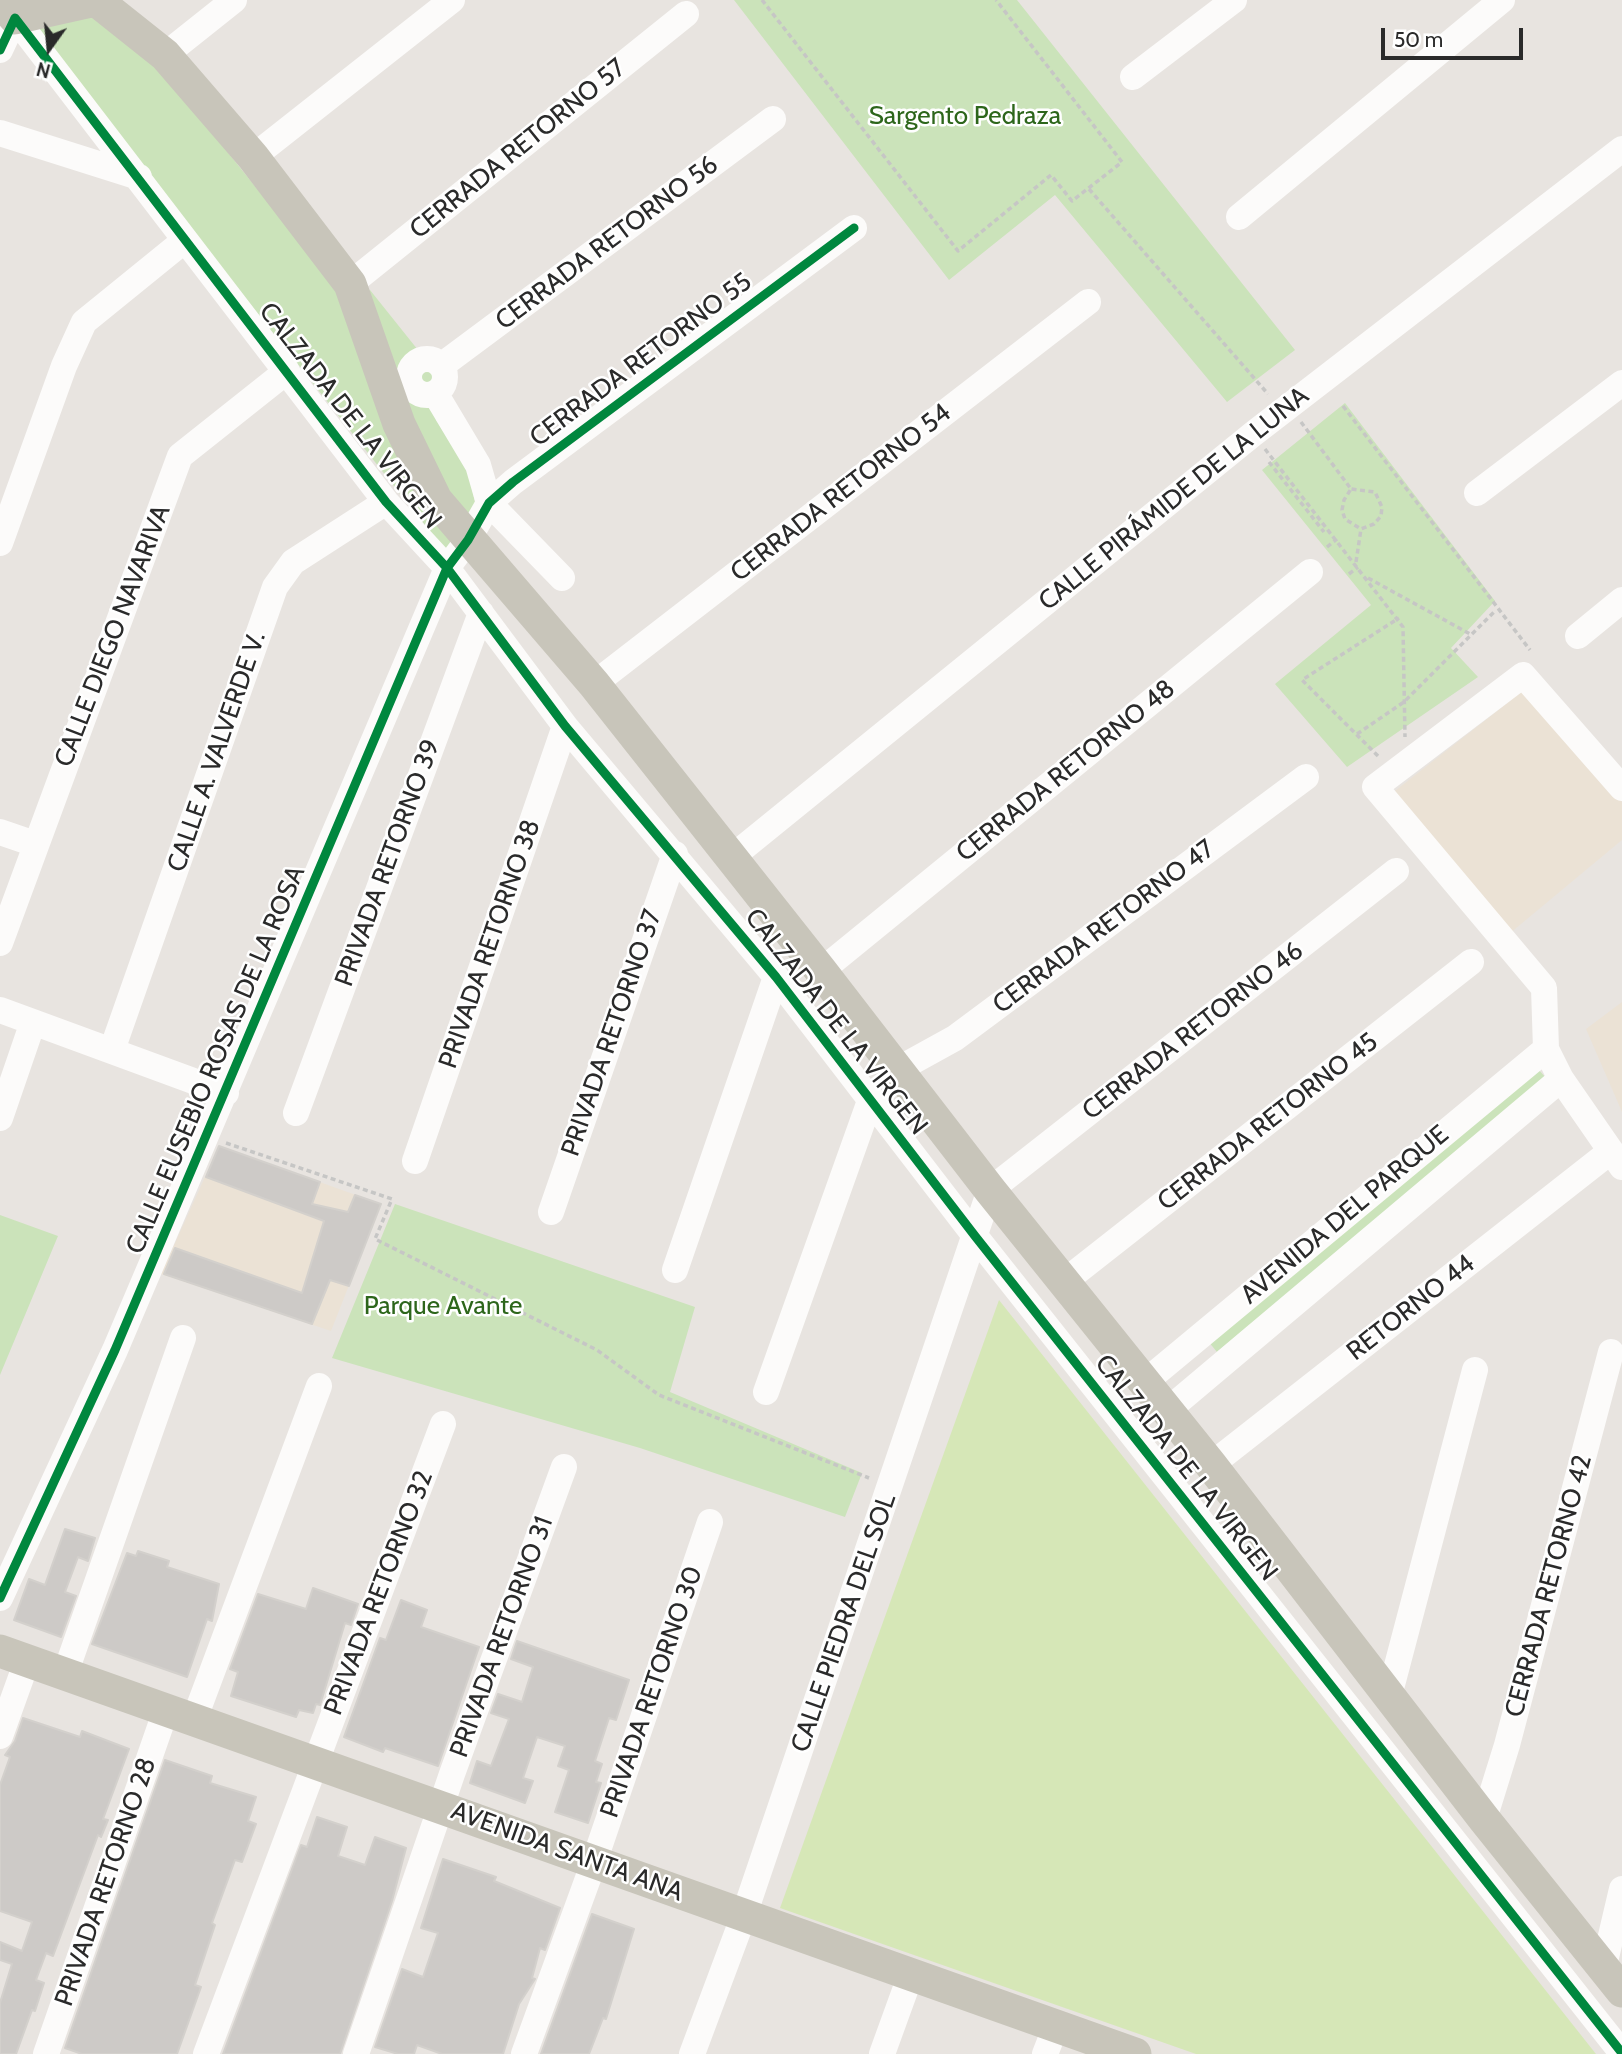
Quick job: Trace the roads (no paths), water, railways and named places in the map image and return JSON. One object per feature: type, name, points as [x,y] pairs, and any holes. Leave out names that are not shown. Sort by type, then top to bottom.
[{"type":"main road","points":[[8,9],[96,0]]},
{"type":"main road","name":"CALZADA DE LA VIRGEN","points":[[96,0],[165,55],[253,157],[350,284],[398,424],[436,500],[594,684],[732,857],[990,1190],[1212,1465],[1483,1819],[1613,1980]]},
{"type":"main road","name":"AVENIDA SANTA ANA","points":[[13,1656],[911,1974],[1050,2040],[1135,2054]]},
{"type":"street","points":[[165,55],[234,0]]},
{"type":"street","points":[[253,157],[452,0]]},
{"type":"street","points":[[1133,77],[1234,0]]},
{"type":"street","points":[[1239,217],[1502,0]]},
{"type":"street","points":[[0,50],[8,9]]},
{"type":"street","name":"CALZADA DE LA VIRGEN","points":[[8,9],[386,502],[447,568],[565,726],[776,977],[975,1236],[1622,2053]]},
{"type":"street","name":"CERRADA RETORNO 57","points":[[350,284],[685,14]]},
{"type":"street","name":"CERRADA RETORNO 56","points":[[489,503],[478,466],[435,393],[444,381],[441,366],[773,119]]},
{"type":"street","points":[[0,133],[139,177]]},
{"type":"street","name":"CALLE PIRÁMIDE DE LA LUNA","points":[[732,857],[1253,434],[1622,149]]},
{"type":"street","name":"CERRADA RETORNO 55","points":[[468,540],[489,503],[513,482],[853,228]]},
{"type":"street","points":[[0,543],[64,366],[84,322],[185,240]]},
{"type":"street","name":"CERRADA RETORNO 54","points":[[594,684],[1088,302]]},
{"type":"street","name":"CALLE DIEGO NAVARIVA","points":[[0,943],[180,456],[286,371]]},
{"type":"street","points":[[1477,493],[1622,383]]},
{"type":"street","name":"CALLE A. VALVERDE V.","points":[[111,1050],[275,587],[293,562],[386,502]]},
{"type":"street","points":[[489,503],[562,578]]},
{"type":"street","name":"CALLE EUSEBIO ROSAS DE LA ROSA","points":[[0,1598],[115,1350],[447,568],[468,540]]},
{"type":"street","name":"CERRADA RETORNO 48","points":[[821,971],[1310,572]]},
{"type":"street","points":[[1578,636],[1622,600]]},
{"type":"street","name":"PRIVADA RETORNO 39","points":[[296,1113],[481,613]]},
{"type":"street","points":[[1616,1159],[1561,1079],[1546,1049],[1544,988],[1392,775],[1526,662],[1622,788]]},
{"type":"street","name":"PRIVADA RETORNO 38","points":[[415,1161],[565,726]]},
{"type":"street","name":"CERRADA RETORNO 47","points":[[897,1070],[955,1038],[1306,777]]},
{"type":"street","points":[[0,832],[35,844]]},
{"type":"street","name":"PRIVADA RETORNO 37","points":[[551,1212],[675,854]]},
{"type":"street","name":"CERRADA RETORNO 46","points":[[990,1190],[1396,872]]},
{"type":"street","name":"CERRADA RETORNO 45","points":[[1065,1281],[1471,962]]},
{"type":"street","points":[[675,1270],[776,977]]},
{"type":"street","points":[[0,1010],[226,1093]]},
{"type":"street","points":[[0,1118],[33,1022]]},
{"type":"street","name":"AVENIDA DEL PARQUE","points":[[1145,1382],[1546,1049]]},
{"type":"street","name":"AVENIDA DEL PARQUE","points":[[1168,1410],[1561,1079]]},
{"type":"street","points":[[766,1392],[871,1098]]},
{"type":"street","name":"RETORNO 44","points":[[1212,1465],[1616,1159]]},
{"type":"street","name":"CALLE PIEDRA DEL SOL","points":[[692,2054],[744,1915],[990,1190]]},
{"type":"street","points":[[65,1674],[183,1338]]},
{"type":"street","name":"CERRADA RETORNO 42","points":[[1483,1819],[1507,1745],[1611,1352]]},
{"type":"street","points":[[1389,1696],[1475,1370]]},
{"type":"street","name":"PRIVADA RETORNO 28","points":[[46,2054],[180,1715],[319,1386]]},
{"type":"street","name":"PRIVADA RETORNO 32","points":[[206,2054],[313,1762],[443,1424]]},
{"type":"street","name":"PRIVADA RETORNO 31","points":[[356,2054],[441,1807],[564,1467]]},
{"type":"street","name":"PRIVADA RETORNO 30","points":[[524,2054],[594,1862],[710,1521]]},
{"type":"street","points":[[0,1736],[13,1656]]},
{"type":"street","points":[[1613,1980],[1622,1889]]},
{"type":"street","points":[[882,2054],[911,1974]]},
{"type":"park label","name":"Sargento Pedraza","points":[[965,116]]},
{"type":"park label","name":"Parque Avante","points":[[443,1306]]}]
